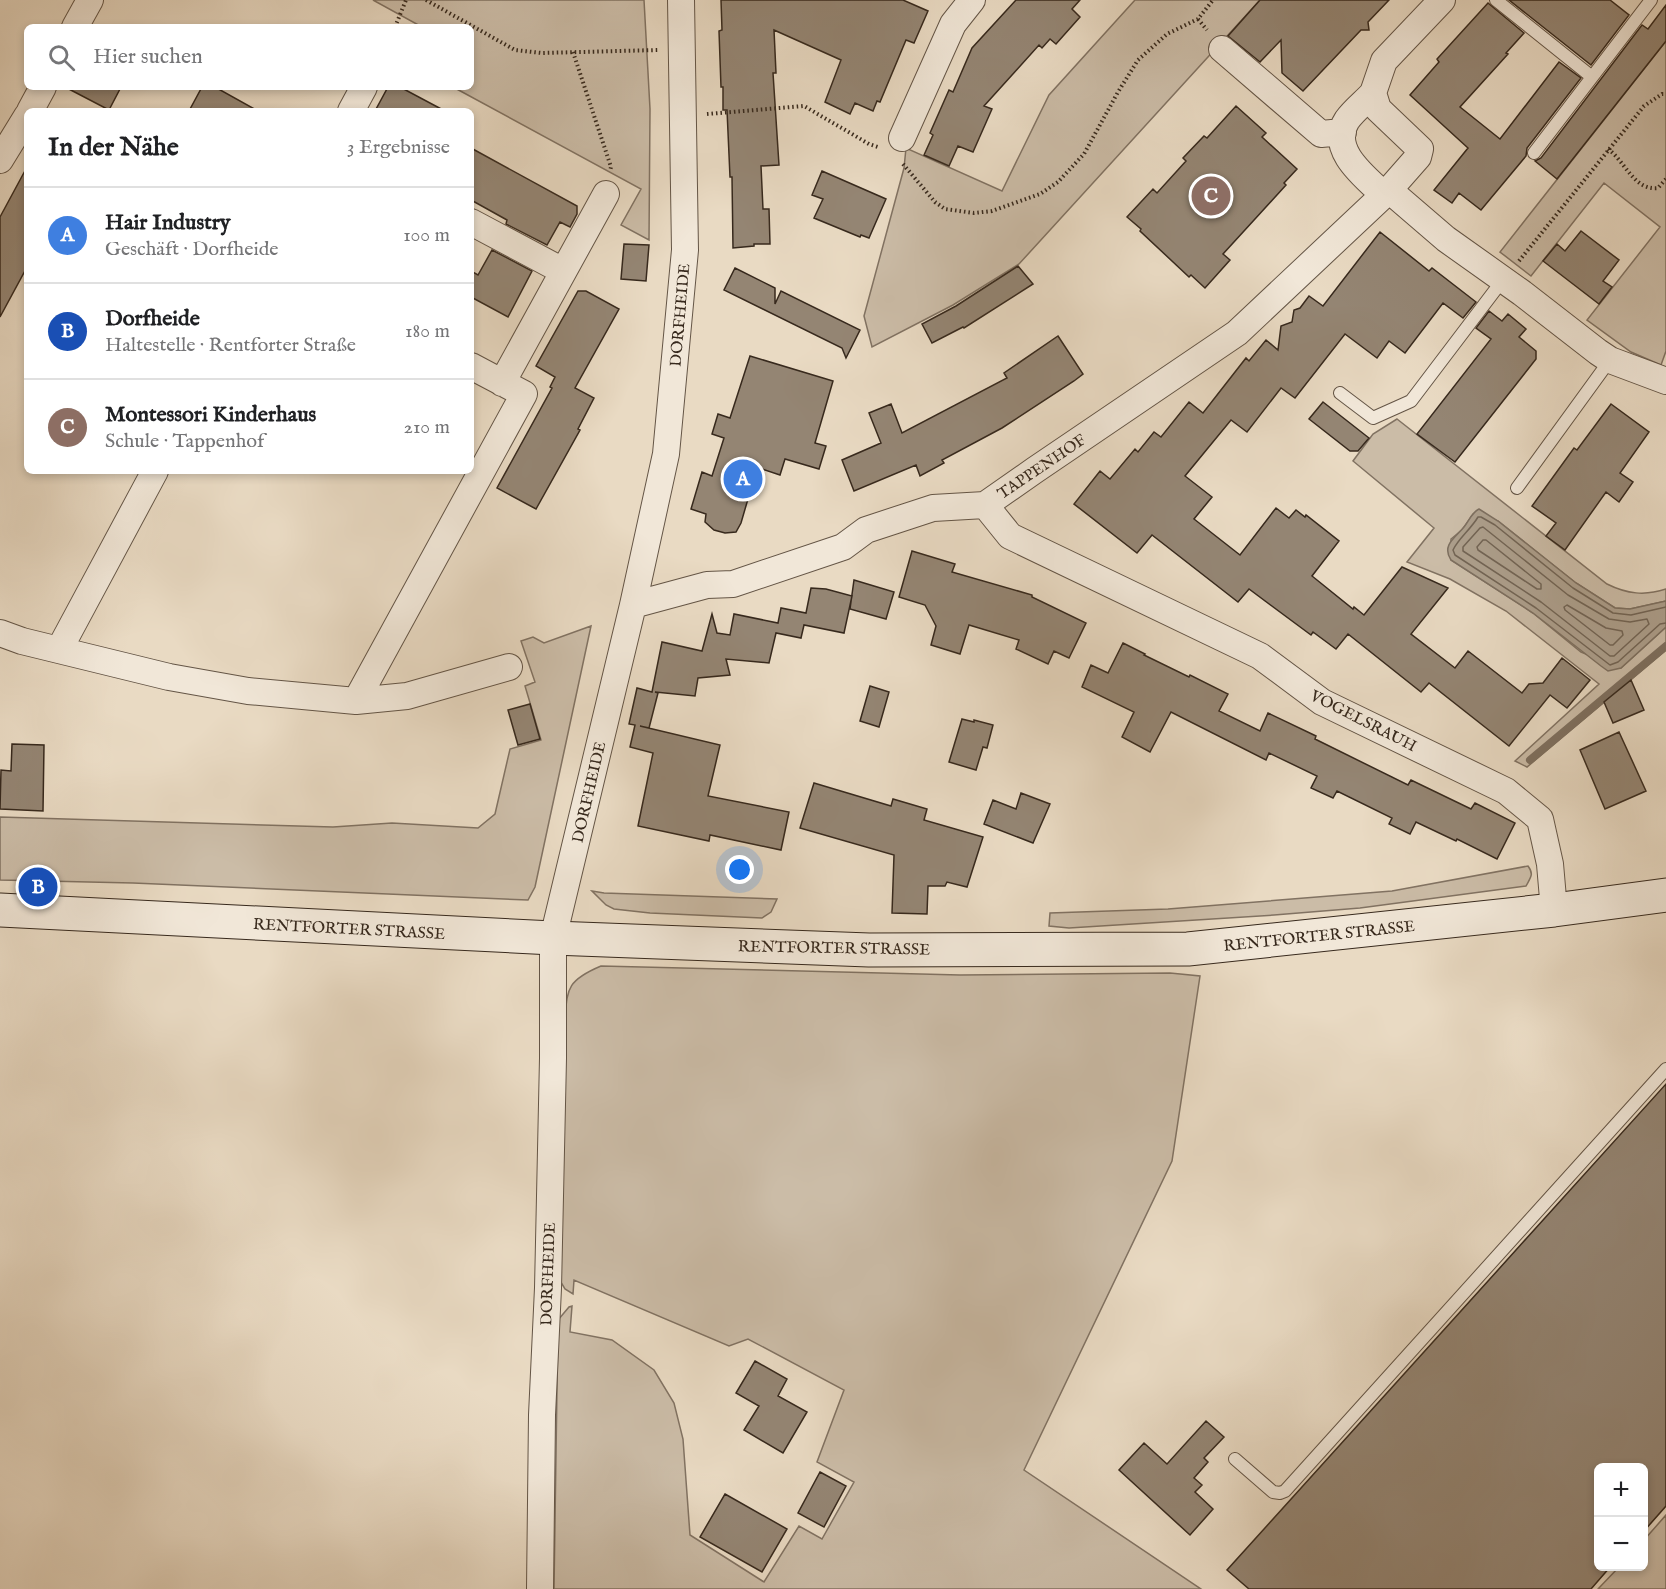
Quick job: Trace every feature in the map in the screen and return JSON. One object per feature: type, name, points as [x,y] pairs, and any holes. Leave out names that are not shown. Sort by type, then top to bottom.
[{"type":"main road","name":"RENTFORTER STRASSE","points":[[0,910],[553,938],[869,950],[1188,949],[1554,910],[1666,895]]},
{"type":"street","points":[[77,24],[90,0]]},
{"type":"street","name":"DORFHEIDE","points":[[540,1589],[542,1415],[548,1288],[553,1058],[553,938],[633,605],[666,454],[685,250],[681,0]]},
{"type":"street","points":[[896,150],[953,24],[972,0]]},
{"type":"street","points":[[1442,0],[1384,61],[1373,93],[1346,121],[1343,132],[1344,148],[1351,162],[1446,239],[1610,360],[1666,381]]},
{"type":"street","points":[[1222,49],[1320,134],[1343,132]]},
{"type":"street","points":[[33,108],[42,90]]},
{"type":"street","points":[[353,108],[362,90]]},
{"type":"street","name":"TAPPENHOF","points":[[633,605],[707,585],[733,584],[843,547],[866,530],[933,508],[985,505],[1237,333],[1386,192],[1418,157],[1420,149],[1378,110],[1373,93]]},
{"type":"street","points":[[0,160],[24,125]]},
{"type":"street","points":[[502,383],[606,194]]},
{"type":"street","points":[[474,224],[563,271]]},
{"type":"street","points":[[356,701],[524,394],[474,368]]},
{"type":"street","points":[[59,650],[153,474]]},
{"type":"street","name":"VOGELSRAUH","points":[[985,505],[1010,536],[1260,656],[1322,702],[1506,791],[1540,819],[1550,864],[1554,910]]},
{"type":"street","points":[[0,633],[59,650],[169,676],[248,691],[356,701],[407,696],[509,667]]},
{"type":"lane","points":[[1496,0],[1592,77]]},
{"type":"lane","points":[[1534,153],[1651,0]]},
{"type":"lane","points":[[1340,393],[1373,418],[1411,401],[1502,281]]},
{"type":"lane","points":[[1517,488],[1610,360]]},
{"type":"lane","points":[[1235,1459],[1273,1492],[1285,1491],[1666,1069]]},
{"type":"path","points":[[396,24],[406,0]]},
{"type":"path","points":[[426,0],[469,24]]},
{"type":"path","points":[[683,116],[804,106],[869,144],[896,150],[930,196],[945,209],[974,213],[992,211],[1040,194],[1058,182],[1084,154],[1138,60],[1167,34],[1198,19],[1213,0]]},
{"type":"path","points":[[474,27],[515,50],[542,53],[682,50]]},
{"type":"path","points":[[573,52],[611,168],[606,194]]},
{"type":"path","points":[[1502,281],[1644,106],[1662,94],[1666,94]]},
{"type":"path","points":[[1608,149],[1621,159],[1628,173],[1648,187],[1658,188],[1666,178]]},
{"type":"shaded area","points":[[373,0],[644,0],[650,109],[649,240],[621,225],[641,189],[459,90],[474,90],[474,24],[417,24]]},
{"type":"shaded area","points":[[1135,0],[1260,0],[1019,264],[953,305],[872,347],[864,316],[904,168],[906,148],[1002,191],[1049,95]]},
{"type":"shaded area","points":[[1666,41],[1666,351],[1661,365],[1631,352],[1587,320],[1660,227],[1604,183],[1531,276],[1500,252]]},
{"type":"shaded area","points":[[1397,419],[1607,584],[1636,593],[1651,593],[1666,589],[1666,601],[1630,609],[1615,608],[1576,583],[1498,521],[1473,514],[1462,530],[1451,539],[1451,560],[1533,613],[1581,652],[1621,668],[1666,627],[1666,650],[1527,767],[1515,761],[1599,684],[1506,611],[1450,579],[1407,562],[1434,528],[1353,461],[1373,434]]},
{"type":"shaded area","points":[[591,626],[535,887],[528,900],[133,883],[0,880],[0,817],[333,827],[392,823],[478,828],[495,814],[510,749],[541,740],[525,686],[535,682],[521,641],[533,637],[544,643]]},
{"type":"shaded area","points":[[1528,866],[1531,876],[1526,886],[1360,908],[1069,928],[1049,926],[1050,913],[1168,909],[1392,891]]},
{"type":"shaded area","points":[[592,891],[777,899],[771,912],[762,918],[650,913],[614,909],[606,905]]},
{"type":"shaded area","points":[[601,966],[960,975],[1170,973],[1200,976],[1172,1161],[1024,1470],[1201,1589],[554,1589],[558,1320],[569,1307],[572,1306],[570,1332],[612,1340],[654,1370],[674,1403],[683,1439],[690,1535],[764,1582],[799,1526],[822,1539],[854,1482],[817,1462],[844,1390],[748,1339],[729,1346],[574,1280],[573,1294],[565,1289],[559,1279],[564,1028],[567,996],[580,977]]},
{"type":"shaded area","points":[[1666,1515],[1666,1589],[1598,1589],[1615,1571],[1648,1571],[1648,1535]]},
{"type":"water","points":[[1479,509],[1498,521],[1576,583],[1615,608],[1630,609],[1666,601],[1666,627],[1621,668],[1608,671],[1533,613],[1451,560],[1448,550],[1451,542],[1472,514]]},
{"type":"building","points":[[721,0],[903,0],[928,11],[914,43],[906,40],[880,102],[877,101],[873,111],[855,103],[850,114],[825,102],[841,60],[774,30],[776,73],[773,73],[779,165],[761,166],[763,209],[769,209],[770,244],[733,248],[732,177],[730,177],[727,110],[723,110],[723,87],[721,87],[719,31],[722,30]]},
{"type":"building","points":[[1016,0],[1080,0],[1072,9],[1080,17],[1056,44],[1050,39],[1042,48],[1039,45],[984,106],[992,109],[973,152],[958,146],[949,166],[924,155],[933,135],[930,133],[949,90],[953,92],[972,48]]},
{"type":"building","points":[[1260,0],[1389,0],[1368,22],[1369,30],[1361,30],[1303,91],[1282,73],[1281,40],[1260,62],[1228,36]]},
{"type":"building","points":[[1509,0],[1610,0],[1629,15],[1591,65]]},
{"type":"building","points":[[1488,3],[1524,33],[1460,107],[1500,139],[1559,62],[1581,78],[1527,148],[1526,156],[1481,210],[1459,193],[1452,203],[1434,190],[1468,148],[1410,95],[1439,62],[1437,59]]},
{"type":"building","points":[[1666,5],[1666,41],[1557,179],[1535,161],[1541,158],[1642,25],[1648,29]]},
{"type":"building","points":[[71,90],[119,90],[110,108],[105,108]]},
{"type":"building","points":[[200,90],[220,90],[253,108],[191,108]]},
{"type":"building","points":[[386,90],[406,90],[439,108],[377,108]]},
{"type":"building","points":[[1236,106],[1266,133],[1262,137],[1297,169],[1284,183],[1286,185],[1223,254],[1230,260],[1205,288],[1191,275],[1189,277],[1127,217],[1153,189],[1157,193],[1186,161],[1183,158],[1204,136],[1207,138]]},
{"type":"building","points":[[474,150],[577,206],[577,214],[570,227],[560,222],[547,245],[506,224],[507,220],[474,202]]},
{"type":"building","points":[[822,171],[886,199],[869,238],[861,235],[860,237],[814,218],[823,199],[812,195]]},
{"type":"building","points":[[24,173],[24,273],[0,317],[0,217]]},
{"type":"building","points":[[1581,231],[1619,260],[1603,281],[1612,287],[1599,304],[1543,261],[1557,244],[1565,251]]},
{"type":"building","points":[[1380,232],[1429,271],[1432,268],[1476,302],[1463,318],[1443,303],[1405,353],[1389,341],[1377,358],[1345,334],[1295,398],[1281,388],[1247,432],[1231,420],[1185,476],[1212,497],[1194,519],[1240,555],[1276,508],[1289,518],[1296,510],[1339,541],[1312,576],[1353,609],[1354,607],[1364,615],[1402,567],[1448,588],[1411,634],[1455,668],[1468,651],[1522,693],[1529,684],[1543,683],[1562,658],[1590,680],[1567,708],[1550,695],[1509,746],[1429,683],[1421,692],[1348,634],[1336,649],[1313,632],[1311,635],[1249,589],[1238,602],[1152,535],[1137,553],[1074,504],[1100,471],[1110,479],[1135,449],[1138,452],[1154,432],[1161,437],[1189,402],[1203,413],[1246,358],[1249,361],[1266,340],[1278,350],[1281,326],[1292,322],[1294,310],[1300,308],[1309,296],[1323,306]]},
{"type":"building","points":[[624,244],[649,245],[646,281],[621,279]]},
{"type":"building","points":[[492,250],[532,271],[508,317],[474,299],[474,273],[478,275]]},
{"type":"building","points":[[1018,266],[1033,284],[964,328],[932,343],[922,324],[956,306]]},
{"type":"building","points":[[735,268],[775,288],[775,304],[781,291],[860,330],[846,358],[842,348],[724,290]]},
{"type":"building","points":[[578,291],[586,291],[619,309],[575,388],[594,398],[578,429],[580,430],[536,509],[497,488],[552,388],[550,387],[555,377],[536,366]]},
{"type":"building","points":[[1489,311],[1502,321],[1508,314],[1526,329],[1519,337],[1536,351],[1536,359],[1455,462],[1417,434],[1491,339],[1476,328]]},
{"type":"building","points":[[1058,336],[1083,374],[1074,381],[1002,428],[942,460],[944,463],[920,476],[916,465],[854,491],[842,460],[881,443],[869,413],[891,404],[902,433],[1007,378],[1004,373]]},
{"type":"building","points":[[750,356],[833,381],[815,443],[826,446],[819,469],[785,459],[780,475],[762,469],[755,493],[750,492],[736,532],[725,533],[714,530],[705,522],[706,514],[691,509],[702,472],[712,476],[724,438],[712,434],[718,414],[730,418]]},
{"type":"building","points":[[1323,402],[1369,438],[1358,451],[1350,451],[1309,419]]},
{"type":"building","points":[[1611,404],[1649,432],[1620,473],[1633,482],[1619,502],[1606,492],[1565,550],[1546,536],[1556,523],[1532,506],[1574,448],[1577,450]]},
{"type":"building","points":[[912,551],[955,564],[952,572],[1032,595],[1086,623],[1069,658],[1054,651],[1048,664],[1016,649],[1019,640],[969,625],[960,654],[931,645],[936,626],[925,605],[899,597]]},
{"type":"building","points":[[854,580],[894,592],[886,619],[850,609]]},
{"type":"building","points":[[811,588],[826,589],[852,596],[844,633],[804,625],[801,638],[776,633],[769,663],[726,659],[730,675],[698,678],[695,696],[655,692],[658,693],[649,728],[640,726],[720,745],[708,796],[789,812],[781,850],[710,835],[709,841],[638,826],[653,753],[630,747],[635,725],[629,724],[637,688],[652,692],[662,642],[702,651],[712,614],[717,633],[730,635],[734,614],[778,623],[781,608],[806,613]]},
{"type":"building","points":[[1123,643],[1228,694],[1219,711],[1260,731],[1268,713],[1408,785],[1411,780],[1471,809],[1475,803],[1515,823],[1497,859],[1416,822],[1410,834],[1389,824],[1392,818],[1337,791],[1333,798],[1311,788],[1317,776],[1269,753],[1266,760],[1171,712],[1150,752],[1122,737],[1134,712],[1082,687],[1091,665],[1108,673]]},
{"type":"building","points":[[1631,680],[1644,710],[1613,723],[1604,702]]},
{"type":"building","points":[[870,686],[889,692],[879,727],[860,721]]},
{"type":"building","points":[[530,704],[540,739],[518,745],[508,710]]},
{"type":"building","points":[[962,719],[993,725],[987,748],[983,747],[976,770],[949,762]]},
{"type":"building","points":[[1619,732],[1646,791],[1605,809],[1580,750]]},
{"type":"building","points":[[12,744],[44,745],[43,811],[0,809],[1,770],[11,771]]},
{"type":"building","points":[[814,783],[891,806],[893,799],[927,809],[924,820],[983,837],[967,887],[947,882],[945,886],[928,886],[927,914],[892,913],[894,855],[800,828]]},
{"type":"building","points":[[1021,793],[1050,804],[1033,843],[984,824],[993,800],[1016,809]]},
{"type":"building","points":[[1666,1084],[1666,1506],[1648,1526],[1648,1463],[1594,1463],[1594,1571],[1607,1571],[1591,1589],[1249,1589],[1227,1570]]},
{"type":"building","points":[[755,1361],[787,1379],[778,1396],[807,1412],[783,1453],[744,1430],[759,1406],[736,1393]]},
{"type":"building","points":[[1206,1421],[1224,1437],[1204,1458],[1208,1462],[1194,1478],[1202,1485],[1195,1492],[1213,1509],[1190,1535],[1119,1470],[1144,1443],[1167,1464]]},
{"type":"building","points":[[820,1472],[846,1486],[824,1527],[798,1513]]},
{"type":"building","points":[[725,1494],[787,1529],[762,1572],[700,1537]]},
{"type":"waterway","points":[[1530,760],[1666,646]]},
{"type":"place","name":"Montessori Kinderhaus","points":[[1211,196]]},
{"type":"place","name":"Hair Industry","points":[[743,479]]},
{"type":"place","name":"Dorfheide","points":[[38,887]]}]
